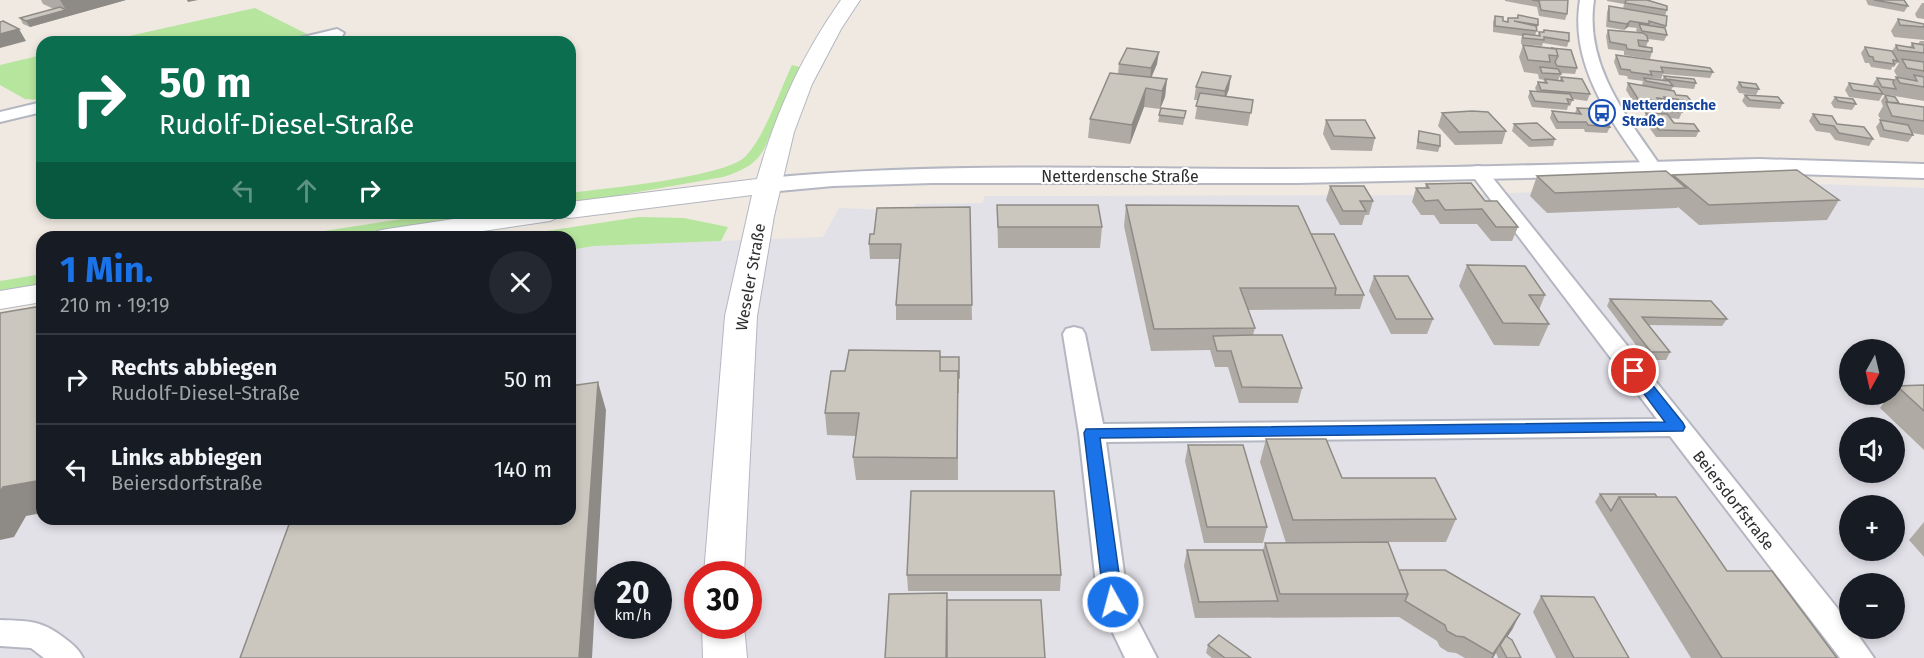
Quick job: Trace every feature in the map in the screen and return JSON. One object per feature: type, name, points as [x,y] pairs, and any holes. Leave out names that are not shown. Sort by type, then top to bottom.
[{"type":"main road","name":"Weseler Straße","points":[[725,561],[741,316],[768,185],[782,132],[801,84],[831,30],[851,0]]},
{"type":"main road","name":"Netterdensche Straße","points":[[576,209],[768,185]]},
{"type":"main road","points":[[428,231],[509,219]]},
{"type":"main road","points":[[0,300],[36,294]]},
{"type":"main road","points":[[724,639],[725,658]]},
{"type":"street","points":[[1587,0],[1584,36],[1588,54],[1617,114],[1653,168]]},
{"type":"street","points":[[325,36],[337,33]]},
{"type":"street","points":[[0,117],[36,108]]},
{"type":"street","name":"Netterdensche Straße","points":[[768,185],[833,179],[932,176],[1273,176],[1653,168],[1839,167],[1924,171]]},
{"type":"street","name":"Beiersdorfstraße","points":[[1479,171],[1858,658]]},
{"type":"street","points":[[1074,334],[1092,433],[1113,602],[1141,658]]},
{"type":"street","points":[[1092,433],[1677,427]]},
{"type":"street","points":[[0,633],[38,635],[67,658]]},
{"type":"shaded area","points":[[1791,183],[1924,188],[1924,658],[0,658],[0,342],[36,335],[36,525],[576,525],[576,249],[594,246],[823,237],[839,208],[913,211],[915,204],[982,203],[985,196],[1454,195]]},
{"type":"green space","points":[[255,8],[311,36],[129,36]]},
{"type":"green space","points":[[36,56],[36,100],[25,99],[0,85],[0,65]]},
{"type":"green space","points":[[792,65],[800,67],[765,147],[747,166],[723,177],[576,203],[576,192],[690,176],[734,164],[746,156],[766,125]]},
{"type":"green space","points":[[639,217],[684,218],[728,227],[721,241],[594,246],[576,249],[576,231],[546,231]]},
{"type":"green space","points":[[402,219],[474,219],[387,231],[324,231]]},
{"type":"green space","points":[[36,275],[36,286],[0,291],[0,281]]},
{"type":"building","points":[[1532,0],[1568,0],[1567,14],[1541,10],[1539,1]]},
{"type":"building","points":[[1626,0],[1647,0],[1667,6],[1667,10],[1625,3]]},
{"type":"building","points":[[1874,0],[1904,0],[1908,6]]},
{"type":"building","points":[[1609,6],[1667,16],[1666,26],[1649,21],[1649,24],[1630,21],[1627,24],[1609,21]]},
{"type":"building","points":[[60,7],[66,10],[26,21],[20,18]]},
{"type":"building","points":[[1518,15],[1538,19],[1538,25],[1514,21],[1536,26],[1537,31],[1495,26],[1495,16],[1503,17],[1503,21],[1508,22],[1508,18],[1518,18]]},
{"type":"building","points":[[1898,19],[1924,24],[1924,27],[1900,25]]},
{"type":"building","points":[[3,21],[19,29],[0,34],[0,22]]},
{"type":"building","points":[[1639,24],[1665,28],[1667,35],[1642,31]]},
{"type":"building","points":[[1544,30],[1569,33],[1569,41],[1544,37],[1544,40],[1523,38],[1523,34],[1540,36],[1539,32],[1544,32]]},
{"type":"building","points":[[1608,30],[1643,33],[1647,36],[1648,41],[1638,40],[1639,46],[1652,48],[1652,52],[1627,49],[1626,45],[1610,42]]},
{"type":"building","points":[[1912,43],[1924,45],[1924,53],[1898,50],[1896,45],[1914,48]]},
{"type":"building","points":[[1523,45],[1556,49],[1558,56],[1549,55],[1550,62],[1528,60]]},
{"type":"building","points":[[1865,47],[1892,51],[1898,61],[1893,60],[1894,64],[1874,61]]},
{"type":"building","points":[[1127,48],[1159,52],[1151,68],[1119,64]]},
{"type":"building","points":[[1551,48],[1571,50],[1577,68],[1557,66],[1556,49]]},
{"type":"building","points":[[1616,55],[1710,68],[1713,72],[1661,67],[1663,72],[1650,71],[1652,75],[1631,72],[1621,69]]},
{"type":"building","points":[[1902,59],[1924,62],[1924,71],[1907,68]]},
{"type":"building","points":[[1540,67],[1558,69],[1561,74],[1542,73]]},
{"type":"building","points":[[1202,72],[1231,76],[1225,91],[1196,87]]},
{"type":"building","points":[[1110,73],[1167,79],[1162,91],[1146,88],[1132,125],[1090,119]]},
{"type":"building","points":[[1914,75],[1924,77],[1924,87],[1900,83],[1896,77],[1917,81]]},
{"type":"building","points":[[1664,76],[1694,79],[1696,83],[1666,79]]},
{"type":"building","points":[[1561,77],[1582,79],[1590,94],[1541,90],[1538,82],[1547,83],[1545,79],[1563,81]]},
{"type":"building","points":[[1644,78],[1669,81],[1673,86],[1646,81]]},
{"type":"building","points":[[1877,78],[1894,80],[1896,89],[1882,87]]},
{"type":"building","points":[[1739,82],[1756,84],[1759,89],[1742,87]]},
{"type":"building","points":[[1628,83],[1674,91],[1676,95],[1687,96],[1692,102],[1664,97],[1665,99],[1657,98],[1659,101],[1638,99]]},
{"type":"building","points":[[1849,83],[1878,87],[1883,94],[1853,90]]},
{"type":"building","points":[[1530,91],[1570,94],[1573,100],[1567,99],[1569,104],[1535,101]]},
{"type":"building","points":[[1200,93],[1253,100],[1251,113],[1196,106]]},
{"type":"building","points":[[1745,95],[1778,97],[1783,103],[1750,100]]},
{"type":"building","points":[[1885,95],[1895,97],[1899,103],[1888,102]]},
{"type":"building","points":[[1835,97],[1853,99],[1856,104],[1838,101]]},
{"type":"building","points":[[1886,102],[1924,107],[1924,121],[1892,116]]},
{"type":"building","points":[[1161,108],[1186,111],[1184,118],[1159,115]]},
{"type":"building","points":[[1577,108],[1599,109],[1610,127],[1588,125],[1586,122],[1558,122],[1552,111],[1581,114]]},
{"type":"building","points":[[1663,108],[1680,109],[1682,112],[1665,111]]},
{"type":"building","points":[[1488,112],[1506,131],[1459,132],[1442,113]]},
{"type":"building","points":[[1646,113],[1667,114],[1674,123],[1694,124],[1699,131],[1659,130]]},
{"type":"building","points":[[1813,114],[1832,116],[1837,124],[1864,127],[1873,139],[1839,133],[1834,126],[1820,124]]},
{"type":"building","points":[[1326,120],[1365,120],[1375,138],[1334,136]]},
{"type":"building","points":[[1880,120],[1908,125],[1913,135],[1884,130]]},
{"type":"building","points":[[1537,123],[1555,139],[1532,140],[1514,124]]},
{"type":"building","points":[[1419,131],[1440,135],[1440,146],[1418,142]]},
{"type":"building","points":[[1797,170],[1839,200],[1709,205],[1673,175]]},
{"type":"building","points":[[1666,171],[1686,188],[1555,193],[1537,176]]},
{"type":"building","points":[[1471,183],[1485,201],[1497,201],[1518,227],[1496,227],[1482,209],[1445,210],[1438,200],[1425,201],[1416,188],[1429,188],[1426,184]]},
{"type":"building","points":[[1330,186],[1364,186],[1373,201],[1360,201],[1366,211],[1343,211]]},
{"type":"building","points":[[997,205],[1098,205],[1102,227],[998,227]]},
{"type":"building","points":[[1126,205],[1298,206],[1336,288],[1240,288],[1255,328],[1154,329]]},
{"type":"building","points":[[970,207],[972,305],[896,305],[901,244],[869,244],[870,234],[874,234],[877,208]]},
{"type":"building","points":[[1311,234],[1334,234],[1364,295],[1335,295],[1336,288]]},
{"type":"building","points":[[1467,265],[1525,266],[1545,295],[1529,295],[1549,324],[1503,323]]},
{"type":"building","points":[[1374,276],[1408,276],[1433,319],[1396,319]]},
{"type":"building","points":[[1610,299],[1711,301],[1727,319],[1642,317],[1670,352],[1651,352]]},
{"type":"building","points":[[36,307],[36,481],[3,487],[0,492],[0,313]]},
{"type":"building","points":[[1282,335],[1302,388],[1242,387],[1231,351],[1217,351],[1213,336]]},
{"type":"building","points":[[849,350],[940,351],[940,371],[958,371],[957,458],[853,457],[859,413],[825,413],[831,371],[845,371]]},
{"type":"building","points":[[940,357],[959,357],[959,378],[958,371],[940,371]]},
{"type":"building","points":[[598,382],[579,658],[240,658],[289,525],[576,525],[576,385]]},
{"type":"building","points":[[1924,385],[1924,411],[1905,393],[1905,386]]},
{"type":"building","points":[[1266,439],[1326,439],[1342,478],[1435,478],[1456,519],[1293,520]]},
{"type":"building","points":[[1188,445],[1243,445],[1267,527],[1207,527]]},
{"type":"building","points":[[911,491],[1054,491],[1061,575],[907,575]]},
{"type":"building","points":[[1600,494],[1655,494],[1657,497],[1619,497],[1611,511]]},
{"type":"building","points":[[1619,497],[1676,497],[1727,571],[1772,571],[1837,658],[1722,658]]},
{"type":"building","points":[[1388,542],[1408,594],[1280,594],[1265,543]]},
{"type":"building","points":[[1187,550],[1263,550],[1278,601],[1199,602]]},
{"type":"building","points":[[1399,570],[1445,570],[1520,614],[1493,654],[1464,637],[1447,631],[1445,625],[1405,601],[1408,594]]},
{"type":"building","points":[[947,593],[946,658],[885,658],[889,594]]},
{"type":"building","points":[[1541,596],[1594,597],[1629,658],[1574,658]]},
{"type":"building","points":[[947,600],[1041,600],[1045,658],[947,658]]},
{"type":"building","points":[[1219,635],[1251,658],[1225,658],[1208,645]]},
{"type":"building","points":[[1506,636],[1512,640],[1521,658],[1507,658],[1500,645]]},
{"type":"place","name":"Netterdensche Straße","points":[[1602,113]]},
{"type":"route","points":[[1113,602],[1092,433],[1677,427],[1634,371]]}]
